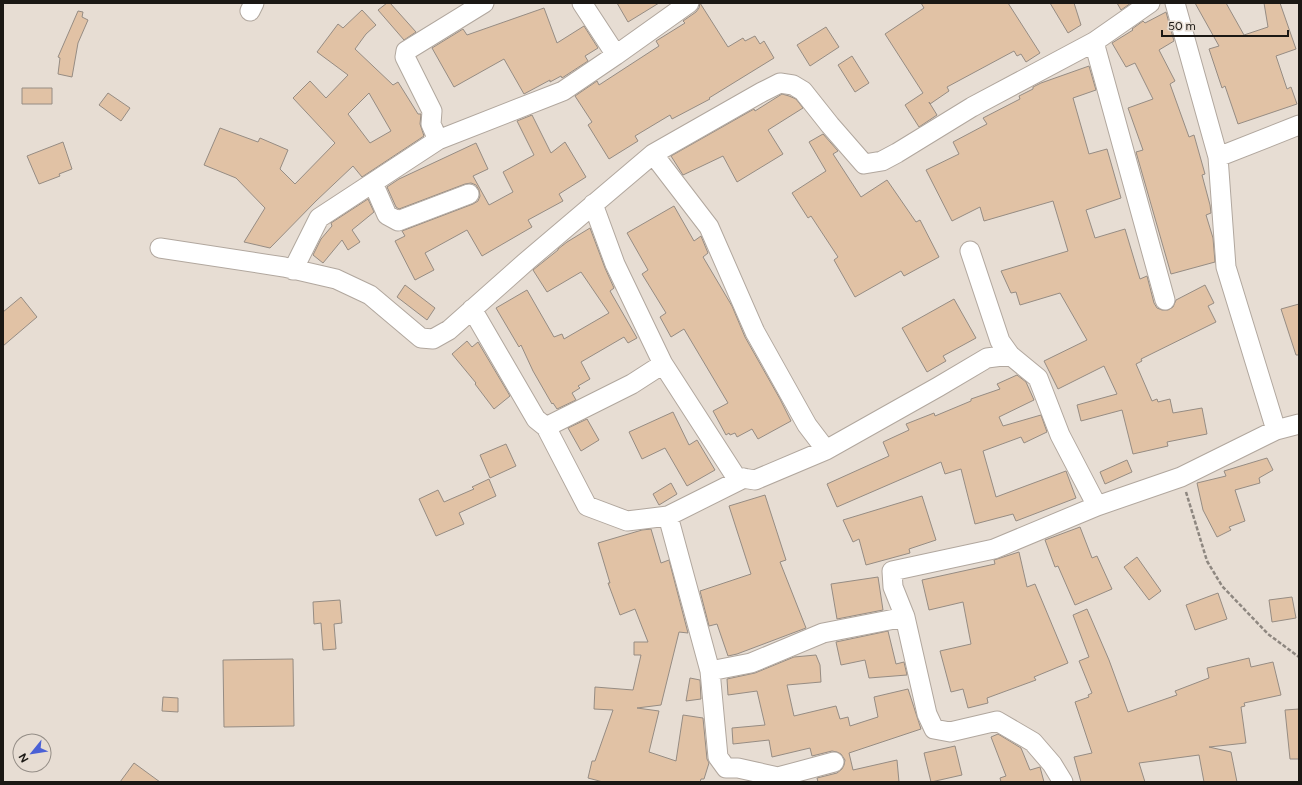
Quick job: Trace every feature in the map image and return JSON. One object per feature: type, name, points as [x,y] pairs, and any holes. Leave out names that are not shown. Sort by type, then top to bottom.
[{"type":"street","points":[[438,140],[431,124],[432,111],[405,56],[406,52],[484,3]]},
{"type":"street","points":[[582,3],[616,55]]},
{"type":"street","points":[[293,270],[319,218],[438,140],[563,91],[689,3]]},
{"type":"street","points":[[160,248],[293,270],[336,279],[370,295],[420,338],[433,339],[449,330],[593,204],[653,154],[780,83],[792,85],[803,91],[864,164],[882,161],[972,107],[1094,42],[1150,3]]},
{"type":"street","points":[[1175,3],[1218,157],[1226,267],[1276,430]]},
{"type":"street","points":[[1094,42],[1165,300]]},
{"type":"street","points":[[1218,157],[1299,125]]},
{"type":"street","points":[[653,154],[709,227],[755,332],[807,425],[826,450]]},
{"type":"street","points":[[373,183],[387,215],[398,220],[468,194]]},
{"type":"street","points":[[593,204],[615,264],[662,364],[736,477],[755,480],[826,450],[987,358],[1010,355]]},
{"type":"street","points":[[970,251],[1000,341],[1010,355],[1038,378],[1060,435],[1097,506]]},
{"type":"street","points":[[472,309],[536,419],[546,427],[587,506],[627,521],[668,516],[744,478]]},
{"type":"street","points":[[546,427],[632,384],[662,364]]},
{"type":"street","points":[[1063,782],[1052,764],[1033,742],[997,721],[950,732],[934,728],[927,714],[904,617],[893,587],[892,571],[994,549],[1097,506],[1181,477],[1276,430],[1299,424]]},
{"type":"street","points":[[668,516],[710,670],[718,757],[726,768],[738,768],[778,777],[834,762]]},
{"type":"street","points":[[710,670],[751,663],[823,633],[904,617]]},
{"type":"path","points":[[1181,477],[1207,561],[1222,586],[1268,634],[1299,657]]},
{"type":"building","points":[[387,3],[390,3],[416,32],[404,40],[378,10]]},
{"type":"building","points":[[617,3],[659,3],[628,22]]},
{"type":"building","points":[[700,3],[728,47],[743,38],[745,41],[755,36],[760,44],[764,41],[774,58],[709,98],[710,99],[672,119],[670,115],[635,136],[638,141],[609,159],[588,125],[592,122],[575,96],[597,81],[599,85],[659,46],[656,41],[685,23],[683,21],[696,12]]},
{"type":"building","points":[[921,3],[1008,3],[1040,53],[1026,62],[1021,54],[1017,56],[1014,51],[947,87],[949,91],[930,104],[937,115],[919,127],[905,105],[923,93],[885,34],[924,8]]},
{"type":"building","points":[[1050,3],[1074,3],[1081,25],[1068,33]]},
{"type":"building","points":[[1117,3],[1131,3],[1121,10]]},
{"type":"building","points":[[1195,3],[1226,3],[1244,35],[1268,27],[1264,3],[1280,3],[1296,49],[1276,56],[1287,89],[1291,87],[1297,104],[1238,124],[1225,86],[1222,88],[1209,49],[1219,46]]},
{"type":"building","points":[[544,8],[557,43],[584,26],[598,48],[585,56],[588,61],[562,78],[561,76],[550,82],[550,80],[524,94],[504,59],[454,87],[432,48],[463,29],[467,35]]},
{"type":"building","points":[[362,10],[376,25],[366,34],[355,49],[393,85],[398,82],[418,114],[421,114],[420,124],[424,136],[362,177],[353,166],[270,248],[244,242],[265,208],[236,178],[204,165],[220,128],[258,142],[260,138],[288,150],[280,169],[295,184],[335,143],[293,98],[310,81],[326,98],[348,75],[317,52],[338,24],[343,28]],"holes":[[[369,93],[391,131],[370,143],[348,114]]]},
{"type":"building","points":[[78,11],[83,12],[82,17],[88,20],[78,43],[72,77],[58,74],[60,58],[58,57]]},
{"type":"building","points":[[1166,12],[1174,41],[1159,50],[1175,81],[1170,84],[1189,137],[1194,135],[1205,174],[1202,175],[1211,213],[1206,215],[1213,238],[1215,262],[1171,274],[1136,152],[1143,150],[1128,108],[1153,99],[1135,63],[1126,67],[1112,43],[1133,30],[1132,29],[1143,21],[1145,23]]},
{"type":"building","points":[[826,27],[839,47],[810,66],[797,45]]},
{"type":"building","points":[[852,56],[869,83],[855,92],[838,65]]},
{"type":"building","points":[[1089,66],[1096,90],[1073,98],[1089,154],[1107,149],[1121,198],[1086,210],[1095,238],[1125,229],[1140,279],[1147,276],[1154,303],[1157,308],[1168,310],[1173,307],[1176,300],[1205,285],[1214,303],[1208,306],[1216,322],[1141,359],[1142,361],[1136,364],[1152,401],[1157,399],[1158,402],[1170,399],[1173,413],[1202,408],[1207,434],[1167,442],[1168,446],[1133,454],[1122,410],[1081,421],[1077,405],[1117,394],[1104,366],[1058,389],[1044,361],[1087,340],[1060,293],[1020,305],[1016,292],[1011,293],[1001,271],[1068,251],[1053,201],[984,221],[980,207],[952,221],[926,170],[959,154],[953,142],[987,124],[983,118],[1020,99],[1019,96],[1041,83]]},
{"type":"building","points":[[22,88],[52,88],[52,104],[22,104]]},
{"type":"building","points":[[108,93],[130,108],[121,121],[99,105]]},
{"type":"building","points":[[782,94],[796,99],[803,108],[768,130],[783,154],[737,182],[723,156],[683,175],[671,156],[754,109],[755,111]]},
{"type":"building","points":[[532,115],[551,153],[565,142],[586,177],[559,194],[563,201],[528,220],[532,227],[482,256],[467,230],[425,253],[434,270],[415,280],[395,241],[405,236],[402,231],[473,204],[478,201],[480,196],[479,190],[476,185],[471,183],[465,184],[399,209],[396,207],[387,187],[399,179],[476,143],[488,169],[473,176],[489,205],[513,192],[503,172],[534,155],[517,121]]},
{"type":"building","points":[[823,134],[838,151],[833,154],[861,197],[887,180],[916,222],[920,220],[939,257],[904,276],[901,271],[855,297],[834,260],[838,257],[811,216],[808,218],[792,193],[826,171],[809,142]]},
{"type":"building","points":[[63,142],[72,169],[59,174],[60,176],[39,184],[27,156]]},
{"type":"building","points":[[368,199],[374,212],[352,230],[360,242],[348,250],[342,240],[323,263],[313,255],[321,239],[332,226],[331,223]]},
{"type":"building","points":[[674,206],[694,241],[701,236],[708,253],[703,257],[732,306],[745,337],[791,421],[758,439],[752,429],[737,437],[735,433],[730,435],[729,433],[726,435],[713,411],[728,403],[684,329],[671,337],[660,317],[666,313],[642,274],[648,270],[627,233]]},
{"type":"building","points":[[590,228],[614,288],[610,291],[637,338],[628,343],[624,337],[581,362],[590,379],[578,386],[580,388],[572,393],[576,400],[557,409],[553,403],[552,404],[533,371],[521,345],[519,347],[496,308],[527,290],[554,337],[562,334],[564,339],[609,313],[581,272],[547,292],[533,270],[567,242]]},
{"type":"building","points":[[405,285],[435,308],[427,320],[397,297]]},
{"type":"building","points":[[21,297],[37,317],[3,346],[3,312]]},
{"type":"building","points":[[954,299],[976,338],[943,356],[946,361],[927,372],[902,328]]},
{"type":"building","points":[[1299,304],[1299,355],[1296,355],[1281,309]]},
{"type":"building","points":[[467,341],[472,347],[478,342],[510,396],[494,409],[475,384],[476,383],[452,354]]},
{"type":"building","points":[[1017,375],[1026,382],[1034,400],[999,417],[1003,426],[1041,415],[1047,432],[1024,443],[1021,437],[983,451],[996,497],[1066,471],[1076,498],[1016,521],[1013,514],[975,524],[961,469],[945,474],[941,462],[837,507],[827,484],[889,456],[883,442],[909,430],[906,424],[934,413],[935,416],[971,401],[971,399],[1000,389],[997,384]]},
{"type":"building","points":[[673,412],[689,445],[697,440],[715,470],[687,486],[665,448],[642,459],[629,432]]},
{"type":"building","points":[[587,419],[599,440],[581,451],[568,428]]},
{"type":"building","points":[[506,444],[516,466],[490,478],[480,455]]},
{"type":"building","points":[[1267,458],[1273,470],[1259,478],[1260,483],[1235,490],[1245,521],[1229,527],[1231,530],[1217,537],[1203,510],[1197,483],[1226,476],[1224,471]]},
{"type":"building","points":[[1127,460],[1132,472],[1105,484],[1100,472]]},
{"type":"building","points":[[489,479],[496,496],[459,513],[464,524],[436,536],[419,499],[438,490],[444,502],[474,489],[472,487]]},
{"type":"building","points":[[671,483],[677,494],[659,505],[653,494]]},
{"type":"building","points":[[765,495],[786,560],[780,562],[806,628],[728,656],[717,624],[709,626],[700,591],[751,574],[729,506]]},
{"type":"building","points":[[922,496],[936,540],[909,549],[910,553],[866,565],[859,539],[853,542],[843,520]]},
{"type":"building","points":[[1080,527],[1092,558],[1097,556],[1112,589],[1075,605],[1058,566],[1055,567],[1045,540]]},
{"type":"building","points":[[651,529],[661,563],[669,560],[688,633],[679,632],[661,705],[637,708],[659,711],[649,752],[676,761],[683,715],[703,718],[707,759],[709,763],[704,779],[701,779],[700,782],[603,782],[588,778],[592,761],[595,761],[613,710],[594,709],[595,687],[633,690],[641,655],[634,655],[634,642],[648,642],[635,609],[620,615],[608,583],[610,583],[598,543],[642,530]]},
{"type":"building","points":[[1019,552],[1027,587],[1035,584],[1068,663],[1034,677],[1036,680],[987,698],[988,703],[968,708],[963,689],[951,692],[940,651],[971,644],[963,602],[929,610],[922,580],[995,564],[994,560]]},
{"type":"building","points":[[1137,557],[1161,591],[1149,600],[1124,567]]},
{"type":"building","points":[[878,577],[883,610],[837,619],[831,584]]},
{"type":"building","points":[[1218,593],[1227,619],[1195,630],[1186,605]]},
{"type":"building","points":[[1292,597],[1296,618],[1272,622],[1269,600]]},
{"type":"building","points":[[340,600],[342,623],[334,624],[336,649],[323,650],[321,623],[314,624],[313,602]]},
{"type":"building","points":[[1087,609],[1109,660],[1128,712],[1177,695],[1175,691],[1209,678],[1207,668],[1249,658],[1251,667],[1273,662],[1281,695],[1244,703],[1245,706],[1241,707],[1246,743],[1209,747],[1231,752],[1237,782],[1204,782],[1199,755],[1139,763],[1145,782],[1081,782],[1074,757],[1092,753],[1075,702],[1089,697],[1088,695],[1092,693],[1079,661],[1089,657],[1073,615]]},
{"type":"building","points":[[888,631],[896,664],[904,662],[907,675],[869,678],[865,660],[841,665],[836,642]]},
{"type":"building","points":[[816,655],[820,665],[821,682],[787,685],[794,716],[836,706],[840,719],[848,717],[850,726],[878,717],[874,697],[908,689],[921,729],[849,753],[853,770],[897,760],[899,782],[818,782],[817,778],[837,773],[842,769],[845,760],[841,754],[832,751],[812,756],[810,748],[772,757],[769,740],[733,744],[732,728],[765,725],[757,691],[728,695],[727,679],[755,673],[794,657]]},
{"type":"building","points":[[293,659],[294,726],[224,727],[223,660]]},
{"type":"building","points":[[690,678],[700,680],[701,699],[686,701]]},
{"type":"building","points":[[163,697],[178,698],[178,712],[162,711]]},
{"type":"building","points":[[1299,709],[1299,759],[1290,759],[1285,710]]},
{"type":"building","points":[[998,734],[1021,748],[1030,770],[1040,767],[1044,782],[1001,782],[1000,778],[1006,776],[991,737]]},
{"type":"building","points":[[955,746],[962,775],[931,782],[924,753]]},
{"type":"building","points":[[134,763],[160,782],[120,782]]}]
